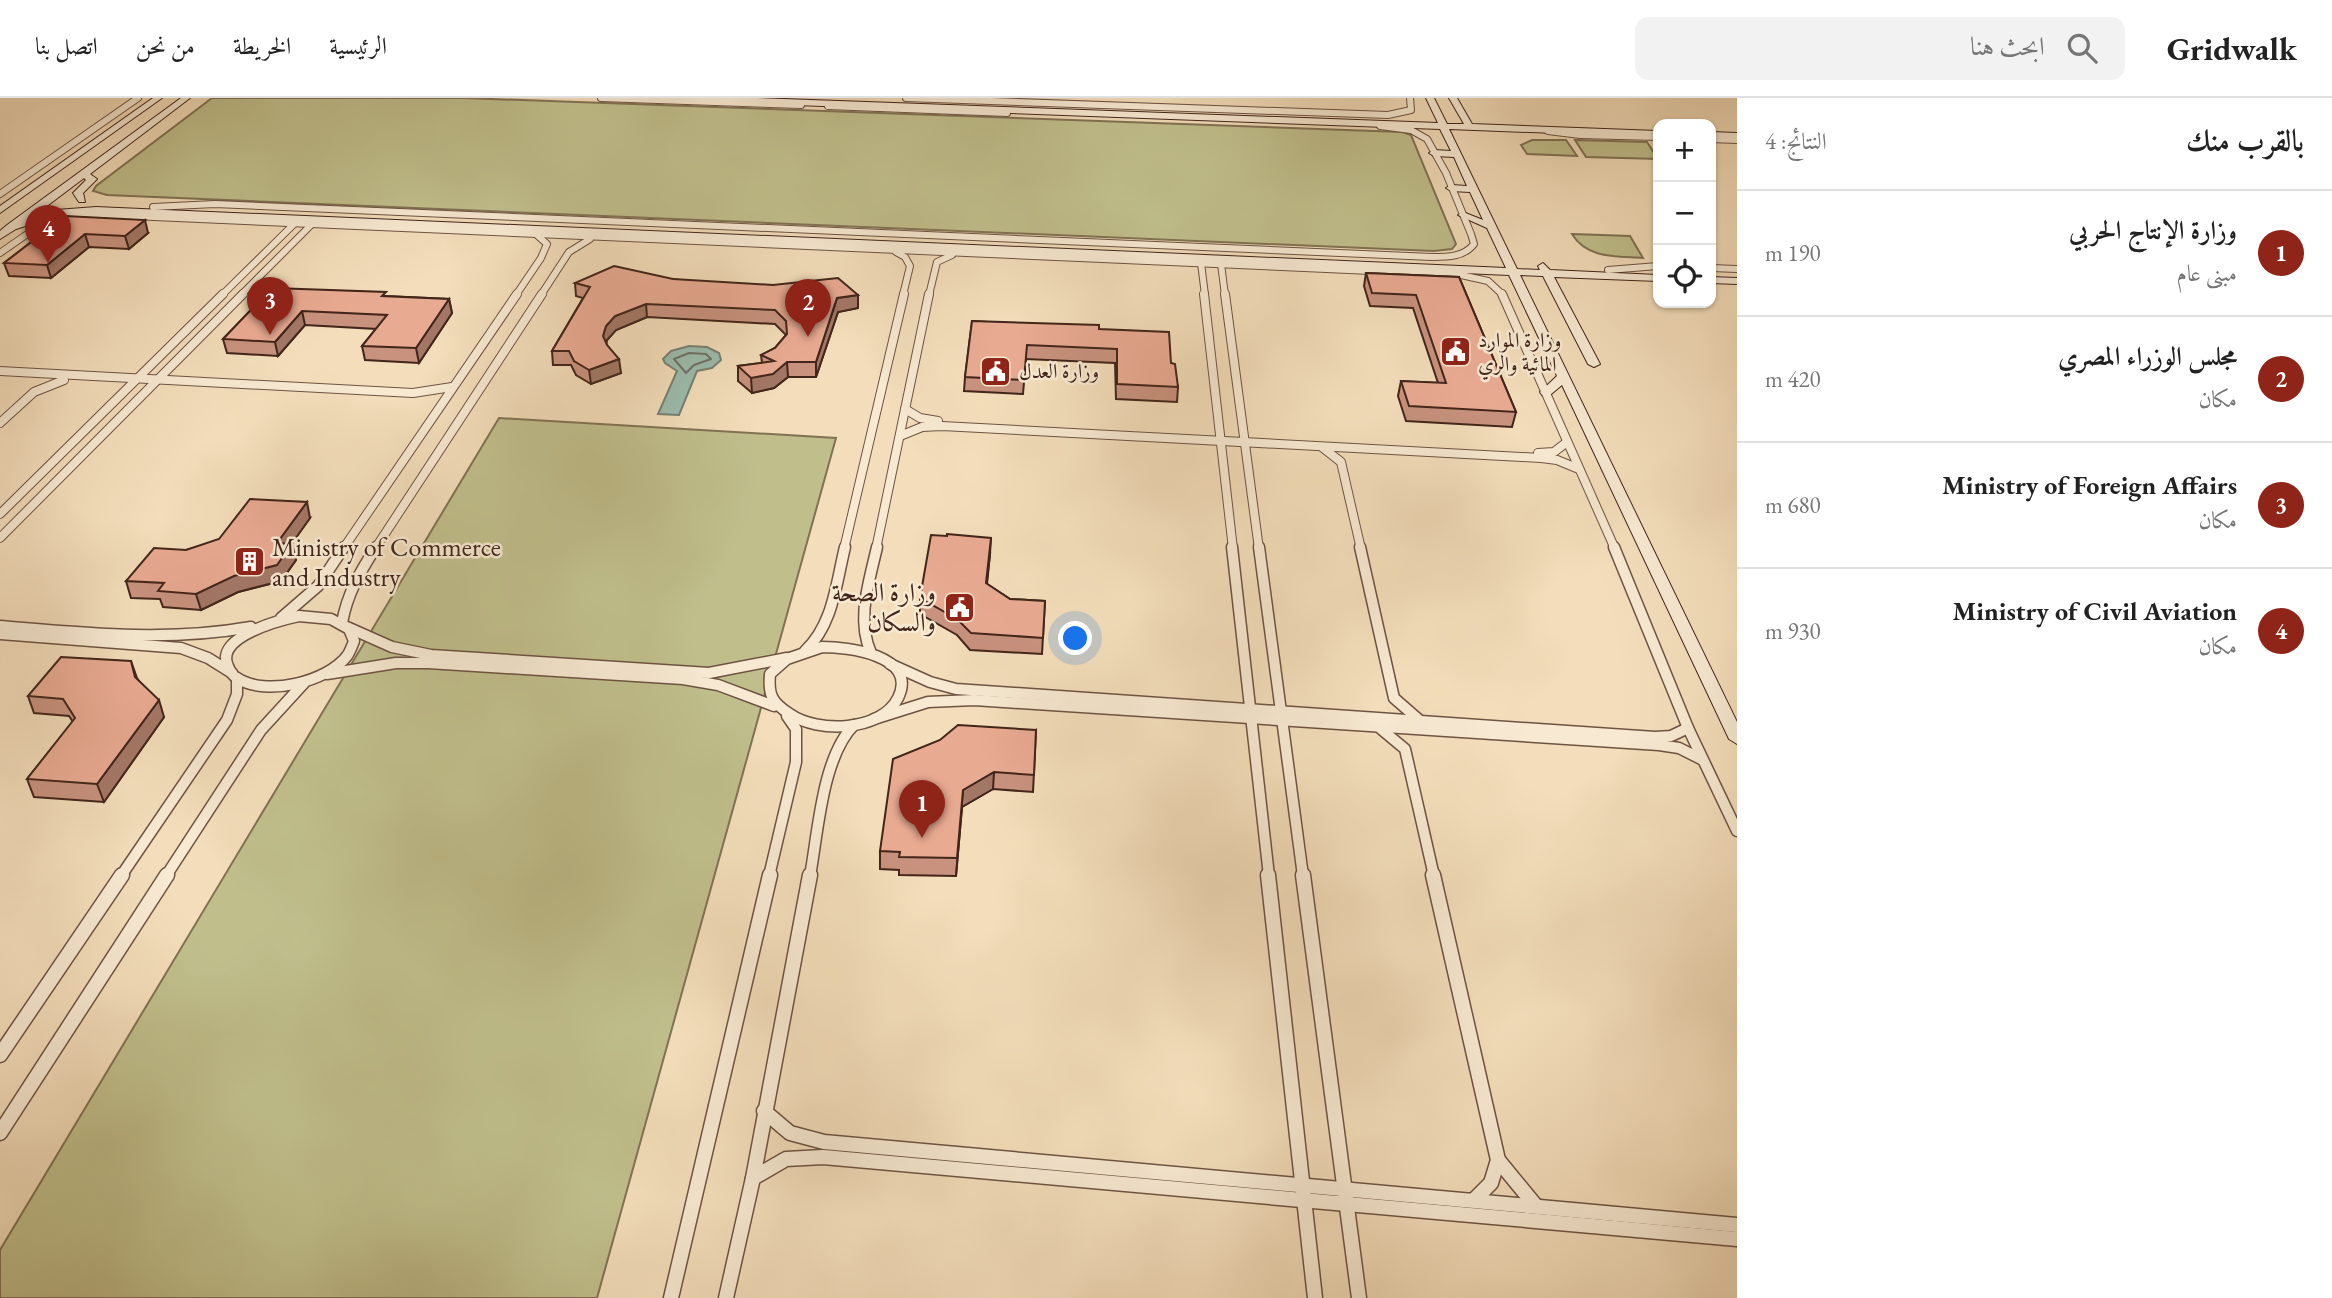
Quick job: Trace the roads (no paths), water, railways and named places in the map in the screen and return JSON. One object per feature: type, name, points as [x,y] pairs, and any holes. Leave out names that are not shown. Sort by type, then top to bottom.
[{"type":"street","points":[[0,194],[138,98]]},
{"type":"street","points":[[0,210],[158,98]]},
{"type":"street","points":[[0,236],[185,99],[195,98]]},
{"type":"street","points":[[601,98],[1347,124],[1441,123]]},
{"type":"street","points":[[0,253],[34,227],[55,218],[86,214],[134,214],[311,225],[447,228],[537,235],[864,246],[887,244],[959,253],[1221,264],[1396,263],[1447,257],[1469,251],[1474,244],[1451,188],[1426,138],[1411,131],[1347,124],[689,98]]},
{"type":"street","points":[[817,98],[1653,133]]},
{"type":"street","points":[[906,98],[1388,115],[1411,110],[1413,107],[1410,98]]},
{"type":"street","points":[[982,98],[993,101]]},
{"type":"street","points":[[1430,98],[1737,739]]},
{"type":"street","points":[[1453,98],[1468,124]]},
{"type":"street","points":[[1468,124],[1653,133]]},
{"type":"street","points":[[1716,135],[1737,135]]},
{"type":"street","points":[[1434,153],[1456,154]]},
{"type":"street","points":[[82,200],[78,193],[92,180],[83,174]]},
{"type":"street","points":[[1451,188],[1472,189]]},
{"type":"street","points":[[65,212],[59,209],[60,206],[82,200],[98,204],[887,244],[1396,263],[1470,275],[1495,285],[1502,293],[1644,616],[1688,728],[1737,831]]},
{"type":"street","points":[[153,206],[215,204],[1510,268],[1653,278]]},
{"type":"street","points":[[11,228],[41,216],[65,212],[864,246]]},
{"type":"street","points":[[1463,215],[1490,226]]},
{"type":"street","points":[[0,514],[294,224]]},
{"type":"street","points":[[0,538],[311,225]]},
{"type":"street","points":[[537,235],[547,244],[564,242],[575,246]]},
{"type":"street","points":[[327,674],[349,655],[353,645],[353,636],[345,625],[346,601],[356,579],[567,255],[575,246],[598,237]]},
{"type":"street","points":[[281,618],[318,586],[432,405],[452,387],[541,258],[547,244]]},
{"type":"street","points":[[887,244],[908,260],[927,258],[937,262],[959,253]]},
{"type":"street","points":[[805,651],[820,637],[830,611],[908,275],[908,260]]},
{"type":"street","points":[[871,653],[863,635],[862,617],[937,262]]},
{"type":"street","points":[[1201,263],[1315,1298]]},
{"type":"street","points":[[1221,264],[1359,1298]]},
{"type":"street","points":[[1608,270],[1653,266]]},
{"type":"street","points":[[1716,268],[1737,269]]},
{"type":"street","points":[[1544,270],[1653,272]]},
{"type":"street","points":[[1544,270],[1594,364]]},
{"type":"street","points":[[1716,274],[1737,275]]},
{"type":"street","points":[[1716,280],[1737,281]]},
{"type":"street","points":[[0,374],[64,380],[135,381]]},
{"type":"street","points":[[0,374],[410,398],[432,405]]},
{"type":"street","points":[[1546,392],[1564,377]]},
{"type":"street","points":[[31,378],[36,384],[34,392]]},
{"type":"street","points":[[0,423],[34,392],[64,380]]},
{"type":"street","points":[[153,382],[413,393],[452,387]]},
{"type":"street","points":[[905,410],[934,421],[1221,438]]},
{"type":"street","points":[[900,436],[914,429],[932,426],[1540,453],[1560,449],[1567,442]]},
{"type":"street","points":[[1243,439],[1549,459],[1579,469]]},
{"type":"street","points":[[1322,446],[1341,462],[1394,698],[1421,726],[1656,737],[1671,736],[1688,728]]},
{"type":"street","points":[[1341,462],[1354,448]]},
{"type":"street","points":[[2,1049],[227,720],[237,694],[234,676],[227,665],[231,647],[250,630],[281,618],[315,616],[345,625],[392,647],[431,655],[709,673],[787,658],[805,651],[839,647],[871,653],[930,682],[956,689],[1250,714]]},
{"type":"street","points":[[0,626],[170,637],[208,635],[264,624]]},
{"type":"street","points":[[0,634],[181,648],[208,658],[234,676],[266,687],[396,663],[428,663],[683,679],[718,685],[775,706]]},
{"type":"street","points":[[671,1298],[796,762],[796,729],[767,694],[768,681],[775,668],[787,658]]},
{"type":"street","points":[[874,719],[891,707],[900,693],[900,677],[890,664]]},
{"type":"street","points":[[0,1133],[261,730],[304,682]]},
{"type":"street","points":[[1377,723],[1394,698]]},
{"type":"street","points":[[787,716],[818,726],[854,725],[928,702],[959,699],[1282,716],[1659,745],[1679,748],[1704,762]]},
{"type":"street","points":[[1377,723],[1405,749],[1498,1160],[1514,1183],[1535,1205]]},
{"type":"street","points":[[726,1298],[753,1178],[829,774],[845,734],[854,725]]},
{"type":"street","points":[[1405,749],[1421,726]]},
{"type":"street","points":[[764,1111],[790,1132],[824,1142],[1303,1185],[1345,1196],[1737,1239]]},
{"type":"street","points":[[753,1178],[786,1159],[823,1157],[1304,1200],[1345,1196],[1474,1200],[1737,1225]]},
{"type":"street","points":[[1474,1200],[1491,1183],[1498,1160]]},
{"type":"water","points":[[689,346],[707,347],[719,353],[721,360],[712,368],[697,371],[679,415],[658,414],[677,371],[663,359],[671,351]]},
{"type":"place","name":"Ministry of Civil Aviation","points":[[48,263]]},
{"type":"place","name":"Ministry of Foreign Affairs","points":[[270,335]]},
{"type":"place","name":"مجلس الوزراء المصري","points":[[808,337]]},
{"type":"place","name":"وزارة الموارد المائية والري","points":[[1455,352]]},
{"type":"place","name":"وزارة العدل","points":[[996,371]]},
{"type":"place","name":"Ministry of Commerce and Industry","points":[[249,562]]},
{"type":"place","name":"وزارة الصحة والسكان","points":[[959,607]]},
{"type":"place","name":"وزارة الإنتاج الحربي","points":[[922,838]]}]
